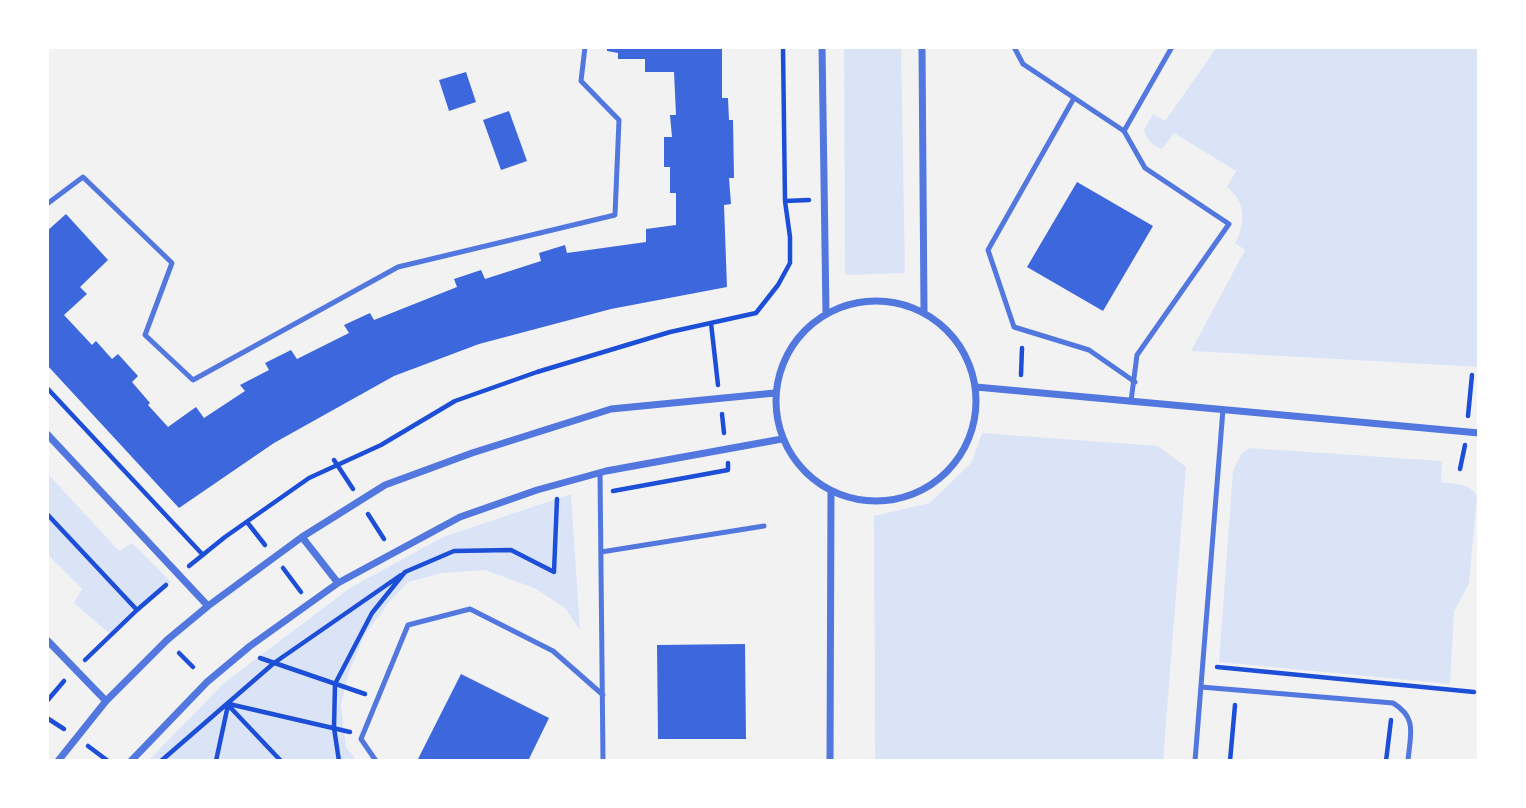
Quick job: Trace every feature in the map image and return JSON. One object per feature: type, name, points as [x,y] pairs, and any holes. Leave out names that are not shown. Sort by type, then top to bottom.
[{"type":"street","points":[[822,47],[826,313]]},
{"type":"street","points":[[922,47],[924,312]]},
{"type":"street","points":[[873,300],[900,303],[924,312],[949,331],[967,357],[976,387],[975,418],[966,447],[947,472],[922,491],[892,501],[861,501],[831,492],[811,478],[794,460],[782,439],[776,416],[775,393],[783,361],[800,333],[826,313],[849,303],[873,300]]},
{"type":"street","points":[[976,387],[1479,433]]},
{"type":"street","points":[[58,761],[106,701],[167,640],[208,606],[302,537],[385,485],[472,453],[611,409],[775,393]]},
{"type":"street","points":[[47,434],[208,606]]},
{"type":"street","points":[[131,761],[207,682],[243,652],[338,583],[460,517],[600,472],[782,439]]},
{"type":"street","points":[[830,761],[831,492]]},
{"type":"street","points":[[302,537],[338,583]]},
{"type":"street","points":[[47,640],[106,701]]},
{"type":"lane","points":[[47,204],[83,177],[172,263],[145,335],[193,380],[398,267],[615,215],[619,120],[581,81],[585,47]]},
{"type":"lane","points":[[1014,47],[1023,64],[1124,131],[1145,168],[1228,224],[1137,355],[1131,401]]},
{"type":"lane","points":[[1124,131],[1172,47]]},
{"type":"lane","points":[[1074,98],[988,250],[1014,327],[1089,350],[1135,382]]},
{"type":"lane","points":[[1195,761],[1223,409]]},
{"type":"lane","points":[[600,472],[603,761]]},
{"type":"lane","points":[[601,552],[764,526]]},
{"type":"lane","points":[[376,761],[361,739],[408,625],[470,609],[553,651],[603,695]]},
{"type":"lane","points":[[1201,687],[1393,703],[1405,711],[1411,723],[1408,761]]},
{"type":"path","points":[[47,701],[137,610],[203,555],[309,478],[381,445],[455,401],[537,372],[670,332],[756,313],[778,285],[790,263],[785,201],[783,47]]},
{"type":"path","points":[[785,201],[824,199]]},
{"type":"path","points":[[47,388],[203,555]]},
{"type":"path","points":[[600,493],[728,470]]},
{"type":"path","points":[[161,761],[274,663],[405,572],[454,551],[511,550],[554,572],[558,485]]},
{"type":"path","points":[[557,501],[568,499]]},
{"type":"path","points":[[47,514],[137,610]]},
{"type":"path","points":[[247,522],[327,626]]},
{"type":"path","points":[[339,761],[334,728],[335,684],[372,613],[405,572]]},
{"type":"path","points":[[243,652],[378,698]]},
{"type":"path","points":[[180,653],[193,667]]},
{"type":"path","points":[[1203,666],[1474,692]]},
{"type":"path","points":[[1230,761],[1238,669]]},
{"type":"path","points":[[228,704],[363,735]]},
{"type":"path","points":[[216,761],[228,704]]},
{"type":"path","points":[[228,704],[281,761]]},
{"type":"shaded area","points":[[844,47],[901,47],[905,273],[845,275]]},
{"type":"shaded area","points":[[1217,47],[1479,47],[1479,367],[1191,351],[1245,250],[1235,243],[1241,228],[1241,206],[1227,187],[1236,171],[1174,133],[1162,149],[1151,142],[1144,130],[1153,114],[1165,121]]},
{"type":"shaded area","points":[[982,433],[1158,446],[1186,467],[1163,761],[875,761],[874,516],[930,503],[972,462]]},
{"type":"shaded area","points":[[1250,448],[1442,461],[1441,482],[1461,485],[1474,492],[1477,496],[1469,583],[1454,612],[1450,684],[1219,662],[1233,470],[1242,453]]},
{"type":"shaded area","points":[[47,473],[119,551],[132,543],[171,582],[111,635],[74,603],[82,589],[47,554]]},
{"type":"shaded area","points":[[571,494],[580,630],[565,608],[534,588],[485,570],[442,573],[408,582],[364,636],[349,672],[341,704],[346,747],[357,761],[148,761],[224,683],[350,588],[443,537]]},
{"type":"building","points":[[607,47],[722,47],[722,98],[728,98],[729,120],[733,120],[734,178],[729,178],[731,204],[724,205],[727,287],[611,309],[479,344],[394,376],[274,443],[179,508],[47,365],[47,231],[66,214],[108,260],[80,287],[87,294],[64,315],[92,345],[96,341],[112,359],[118,354],[138,376],[132,382],[168,427],[196,407],[204,418],[245,391],[240,385],[269,370],[265,363],[291,350],[297,359],[349,333],[344,325],[370,313],[374,320],[457,287],[454,279],[481,270],[485,279],[541,261],[539,253],[565,245],[567,253],[646,242],[646,229],[676,225],[676,193],[670,193],[670,167],[664,167],[664,137],[672,137],[670,115],[676,115],[674,72],[645,72],[645,59],[618,59],[618,53],[607,51]]},
{"type":"building","points":[[466,72],[476,102],[449,111],[439,80]]},
{"type":"building","points":[[509,111],[527,161],[501,170],[483,120]]},
{"type":"building","points":[[1077,182],[1153,226],[1103,311],[1027,267]]},
{"type":"building","points":[[745,644],[746,739],[658,739],[657,645]]},
{"type":"building","points":[[461,674],[549,718],[528,761],[418,759]]}]
